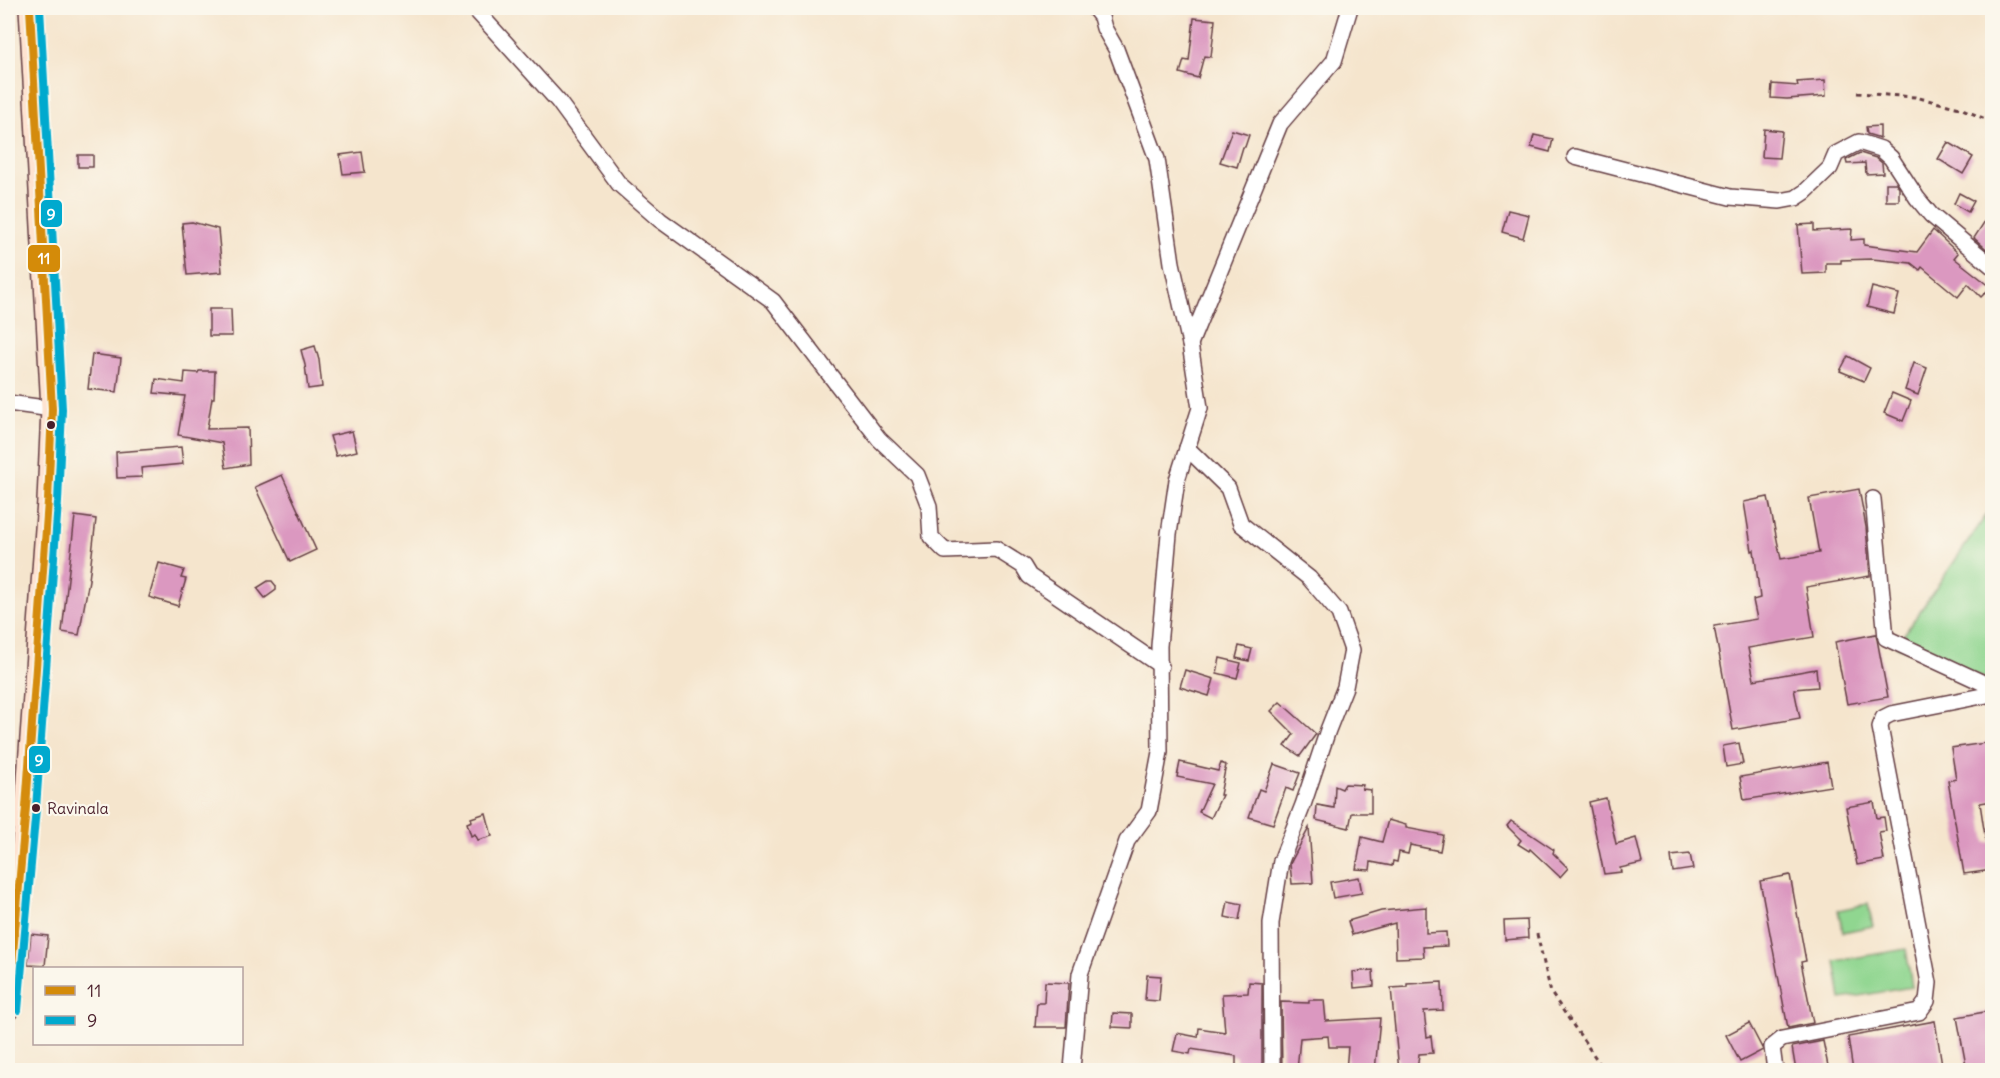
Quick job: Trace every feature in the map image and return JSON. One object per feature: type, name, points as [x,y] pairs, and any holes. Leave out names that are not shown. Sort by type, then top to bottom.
[{"type":"street","points":[[8,1010],[16,819],[47,512],[52,409],[30,8]]},
{"type":"street","points":[[474,8],[558,101],[619,184],[660,220],[773,301],[879,439],[917,475],[929,506],[931,537],[945,550],[996,549],[1023,566],[1029,576],[1161,666]]},
{"type":"street","points":[[1072,1071],[1080,974],[1127,842],[1149,811],[1160,752],[1161,666],[1159,646],[1169,534],[1177,480],[1200,408],[1190,345],[1172,262],[1157,159],[1116,49],[1104,28],[1101,17],[1094,8]]},
{"type":"street","points":[[1190,345],[1280,124],[1334,61],[1350,8]]},
{"type":"street","points":[[1575,157],[1730,197],[1780,201],[1796,198],[1805,192],[1830,168],[1836,154],[1859,141],[1881,149],[1892,158],[1917,198],[1931,215],[1992,266]]},
{"type":"street","points":[[8,403],[52,409]]},
{"type":"street","points":[[1187,448],[1228,488],[1241,524],[1309,578],[1339,613],[1352,650],[1345,687],[1281,861],[1270,923],[1272,1071]]},
{"type":"street","points":[[1873,499],[1886,638],[1992,687]]},
{"type":"street","points":[[1775,1071],[1773,1047],[1782,1039],[1919,1012],[1927,1001],[1929,983],[1880,727],[1883,718],[1891,714],[1992,694]]},
{"type":"path","points":[[1857,93],[1916,97],[1960,108],[1992,122]]},
{"type":"path","points":[[1537,934],[1551,993],[1604,1071]]},
{"type":"green space","points":[[1992,507],[1992,681],[1896,646]]},
{"type":"green space","points":[[1868,904],[1873,926],[1843,932],[1838,910]]},
{"type":"green space","points":[[1906,949],[1912,987],[1841,999],[1835,961]]},
{"type":"building","points":[[1194,18],[1215,20],[1211,57],[1204,56],[1198,78],[1180,73],[1184,60],[1189,61]]},
{"type":"building","points":[[1825,80],[1826,96],[1771,98],[1772,84],[1798,86],[1797,82]]},
{"type":"building","points":[[1880,126],[1880,138],[1867,134],[1866,127]]},
{"type":"building","points":[[1764,129],[1782,131],[1779,158],[1762,157]]},
{"type":"building","points":[[1232,130],[1249,135],[1237,167],[1220,162]]},
{"type":"building","points":[[1534,135],[1553,139],[1550,152],[1531,147]]},
{"type":"building","points":[[1948,142],[1973,157],[1963,174],[1938,159]]},
{"type":"building","points":[[362,152],[365,172],[343,174],[340,155]]},
{"type":"building","points":[[1860,153],[1876,158],[1882,163],[1883,173],[1866,174],[1865,163],[1847,164],[1846,160]]},
{"type":"building","points":[[78,155],[93,155],[93,167],[78,167]]},
{"type":"building","points":[[1886,183],[1896,183],[1899,188],[1899,201],[1886,201]]},
{"type":"building","points":[[1959,193],[1974,201],[1968,212],[1954,204]]},
{"type":"building","points":[[1508,210],[1529,215],[1523,238],[1502,232]]},
{"type":"building","points":[[1992,210],[1992,254],[1974,238]]},
{"type":"building","points":[[192,222],[218,229],[222,272],[187,275],[182,223]]},
{"type":"building","points":[[1814,224],[1814,231],[1852,229],[1851,240],[1864,239],[1864,245],[1917,252],[1933,230],[1958,253],[1954,258],[1991,287],[1981,297],[1968,284],[1958,297],[1922,267],[1920,270],[1911,263],[1872,259],[1826,263],[1826,273],[1802,274],[1798,225]]},
{"type":"building","points":[[1872,287],[1899,294],[1894,314],[1867,307]]},
{"type":"building","points":[[209,309],[231,309],[232,336],[209,336]]},
{"type":"building","points":[[315,346],[322,387],[308,389],[301,350]]},
{"type":"building","points":[[92,354],[121,358],[117,392],[88,389]]},
{"type":"building","points":[[1848,356],[1870,368],[1864,381],[1840,371]]},
{"type":"building","points":[[1914,363],[1927,368],[1918,395],[1905,390]]},
{"type":"building","points":[[199,371],[215,371],[214,398],[212,398],[207,429],[248,428],[249,464],[226,468],[222,443],[178,435],[185,396],[154,393],[156,379],[184,383],[185,372],[198,373]]},
{"type":"building","points":[[1892,393],[1911,401],[1903,421],[1884,413]]},
{"type":"building","points":[[352,431],[357,451],[336,456],[330,436]]},
{"type":"building","points":[[181,447],[183,464],[141,468],[142,477],[117,478],[116,452]]},
{"type":"building","points":[[282,475],[316,550],[290,562],[255,487]]},
{"type":"building","points":[[1859,489],[1866,527],[1870,576],[1806,587],[1814,637],[1748,648],[1754,680],[1816,669],[1818,687],[1794,689],[1800,718],[1733,730],[1714,626],[1757,619],[1753,600],[1760,598],[1754,550],[1752,551],[1744,502],[1768,497],[1781,559],[1819,553],[1809,498]]},
{"type":"building","points":[[75,516],[96,519],[89,580],[79,635],[62,632]]},
{"type":"building","points":[[159,563],[184,570],[181,578],[186,579],[178,606],[149,597]]},
{"type":"building","points":[[272,581],[276,590],[265,598],[257,588]]},
{"type":"building","points":[[1876,634],[1888,697],[1847,704],[1835,642]]},
{"type":"building","points":[[1239,646],[1252,649],[1249,661],[1236,658]]},
{"type":"building","points":[[1220,658],[1241,663],[1237,678],[1217,673]]},
{"type":"building","points":[[1185,670],[1214,679],[1209,696],[1180,687]]},
{"type":"building","points":[[1280,702],[1316,734],[1300,756],[1285,746],[1294,734],[1271,711]]},
{"type":"building","points":[[1992,742],[1992,801],[1980,803],[1986,843],[1992,842],[1992,870],[1964,874],[1948,781],[1956,779],[1951,748]]},
{"type":"building","points":[[1739,743],[1743,764],[1726,767],[1723,746]]},
{"type":"building","points":[[1180,762],[1218,771],[1221,763],[1226,765],[1220,795],[1222,795],[1211,818],[1199,812],[1212,784],[1177,777]]},
{"type":"building","points":[[1827,762],[1831,786],[1744,800],[1740,777]]},
{"type":"building","points":[[1274,764],[1300,773],[1293,791],[1286,788],[1273,824],[1249,817],[1259,789],[1264,791]]},
{"type":"building","points":[[1345,784],[1363,785],[1362,789],[1371,790],[1371,813],[1352,813],[1349,828],[1316,820],[1317,805],[1334,808],[1335,786],[1342,789]]},
{"type":"building","points":[[1606,798],[1616,844],[1636,838],[1642,863],[1620,868],[1621,872],[1604,874],[1589,802]]},
{"type":"building","points":[[1874,802],[1877,818],[1884,817],[1886,831],[1879,832],[1884,860],[1857,865],[1846,807]]},
{"type":"building","points":[[486,813],[492,836],[478,840],[475,834],[471,836],[467,823],[472,821],[471,818]]},
{"type":"building","points":[[1388,820],[1406,825],[1406,828],[1443,835],[1440,851],[1410,845],[1408,854],[1399,852],[1397,862],[1393,861],[1392,866],[1371,862],[1370,870],[1356,869],[1362,837],[1382,842]]},
{"type":"building","points":[[1511,821],[1554,850],[1553,853],[1568,868],[1560,877],[1530,849],[1529,851],[1518,844],[1521,840],[1507,826]]},
{"type":"building","points":[[1309,828],[1313,883],[1292,884],[1290,864]]},
{"type":"building","points":[[1690,854],[1693,869],[1673,872],[1671,856]]},
{"type":"building","points":[[1790,875],[1806,961],[1801,962],[1813,1023],[1788,1028],[1760,881]]},
{"type":"building","points":[[1359,877],[1362,893],[1333,898],[1330,882]]},
{"type":"building","points":[[1228,901],[1242,904],[1239,920],[1225,917]]},
{"type":"building","points":[[1426,907],[1426,933],[1446,932],[1447,946],[1423,947],[1424,957],[1396,958],[1395,923],[1352,935],[1348,921],[1381,911]]},
{"type":"building","points":[[1527,920],[1528,938],[1505,940],[1504,921]]},
{"type":"building","points":[[31,934],[48,936],[45,966],[28,965]]},
{"type":"building","points":[[1373,970],[1374,986],[1354,988],[1353,972]]},
{"type":"building","points":[[1147,975],[1161,976],[1159,1001],[1145,1000]]},
{"type":"building","points":[[1045,982],[1069,983],[1066,1027],[1035,1027],[1037,1003],[1044,1003]]},
{"type":"building","points":[[1249,982],[1262,983],[1262,1071],[1236,1070],[1236,1056],[1191,1049],[1190,1054],[1173,1051],[1177,1033],[1198,1037],[1199,1028],[1225,1032],[1222,994],[1248,993]]},
{"type":"building","points":[[1442,982],[1443,1010],[1424,1011],[1427,1037],[1431,1036],[1433,1053],[1419,1054],[1417,1071],[1399,1071],[1391,988],[1407,987],[1407,984]]},
{"type":"building","points":[[1309,1000],[1324,1000],[1326,1021],[1380,1018],[1375,1071],[1346,1070],[1348,1047],[1329,1047],[1328,1036],[1300,1038],[1297,1071],[1282,1071],[1281,1002],[1309,1003]]},
{"type":"building","points":[[1990,1011],[1992,1071],[1967,1071],[1957,1017]]},
{"type":"building","points":[[1113,1013],[1132,1014],[1132,1028],[1112,1027]]},
{"type":"building","points":[[1935,1021],[1943,1071],[1853,1071],[1848,1037]]},
{"type":"building","points":[[1749,1023],[1763,1050],[1740,1062],[1726,1035]]},
{"type":"building","points":[[1823,1041],[1829,1071],[1796,1071],[1792,1047]]},
{"type":"transit line","name":"11","points":[[8,1009],[26,807],[48,501],[52,409],[30,8]]},
{"type":"transit line","name":"9","points":[[18,1010],[36,808],[58,502],[62,409],[40,8]]},
{"type":"place","name":"Ravinala","points":[[36,808]]}]
